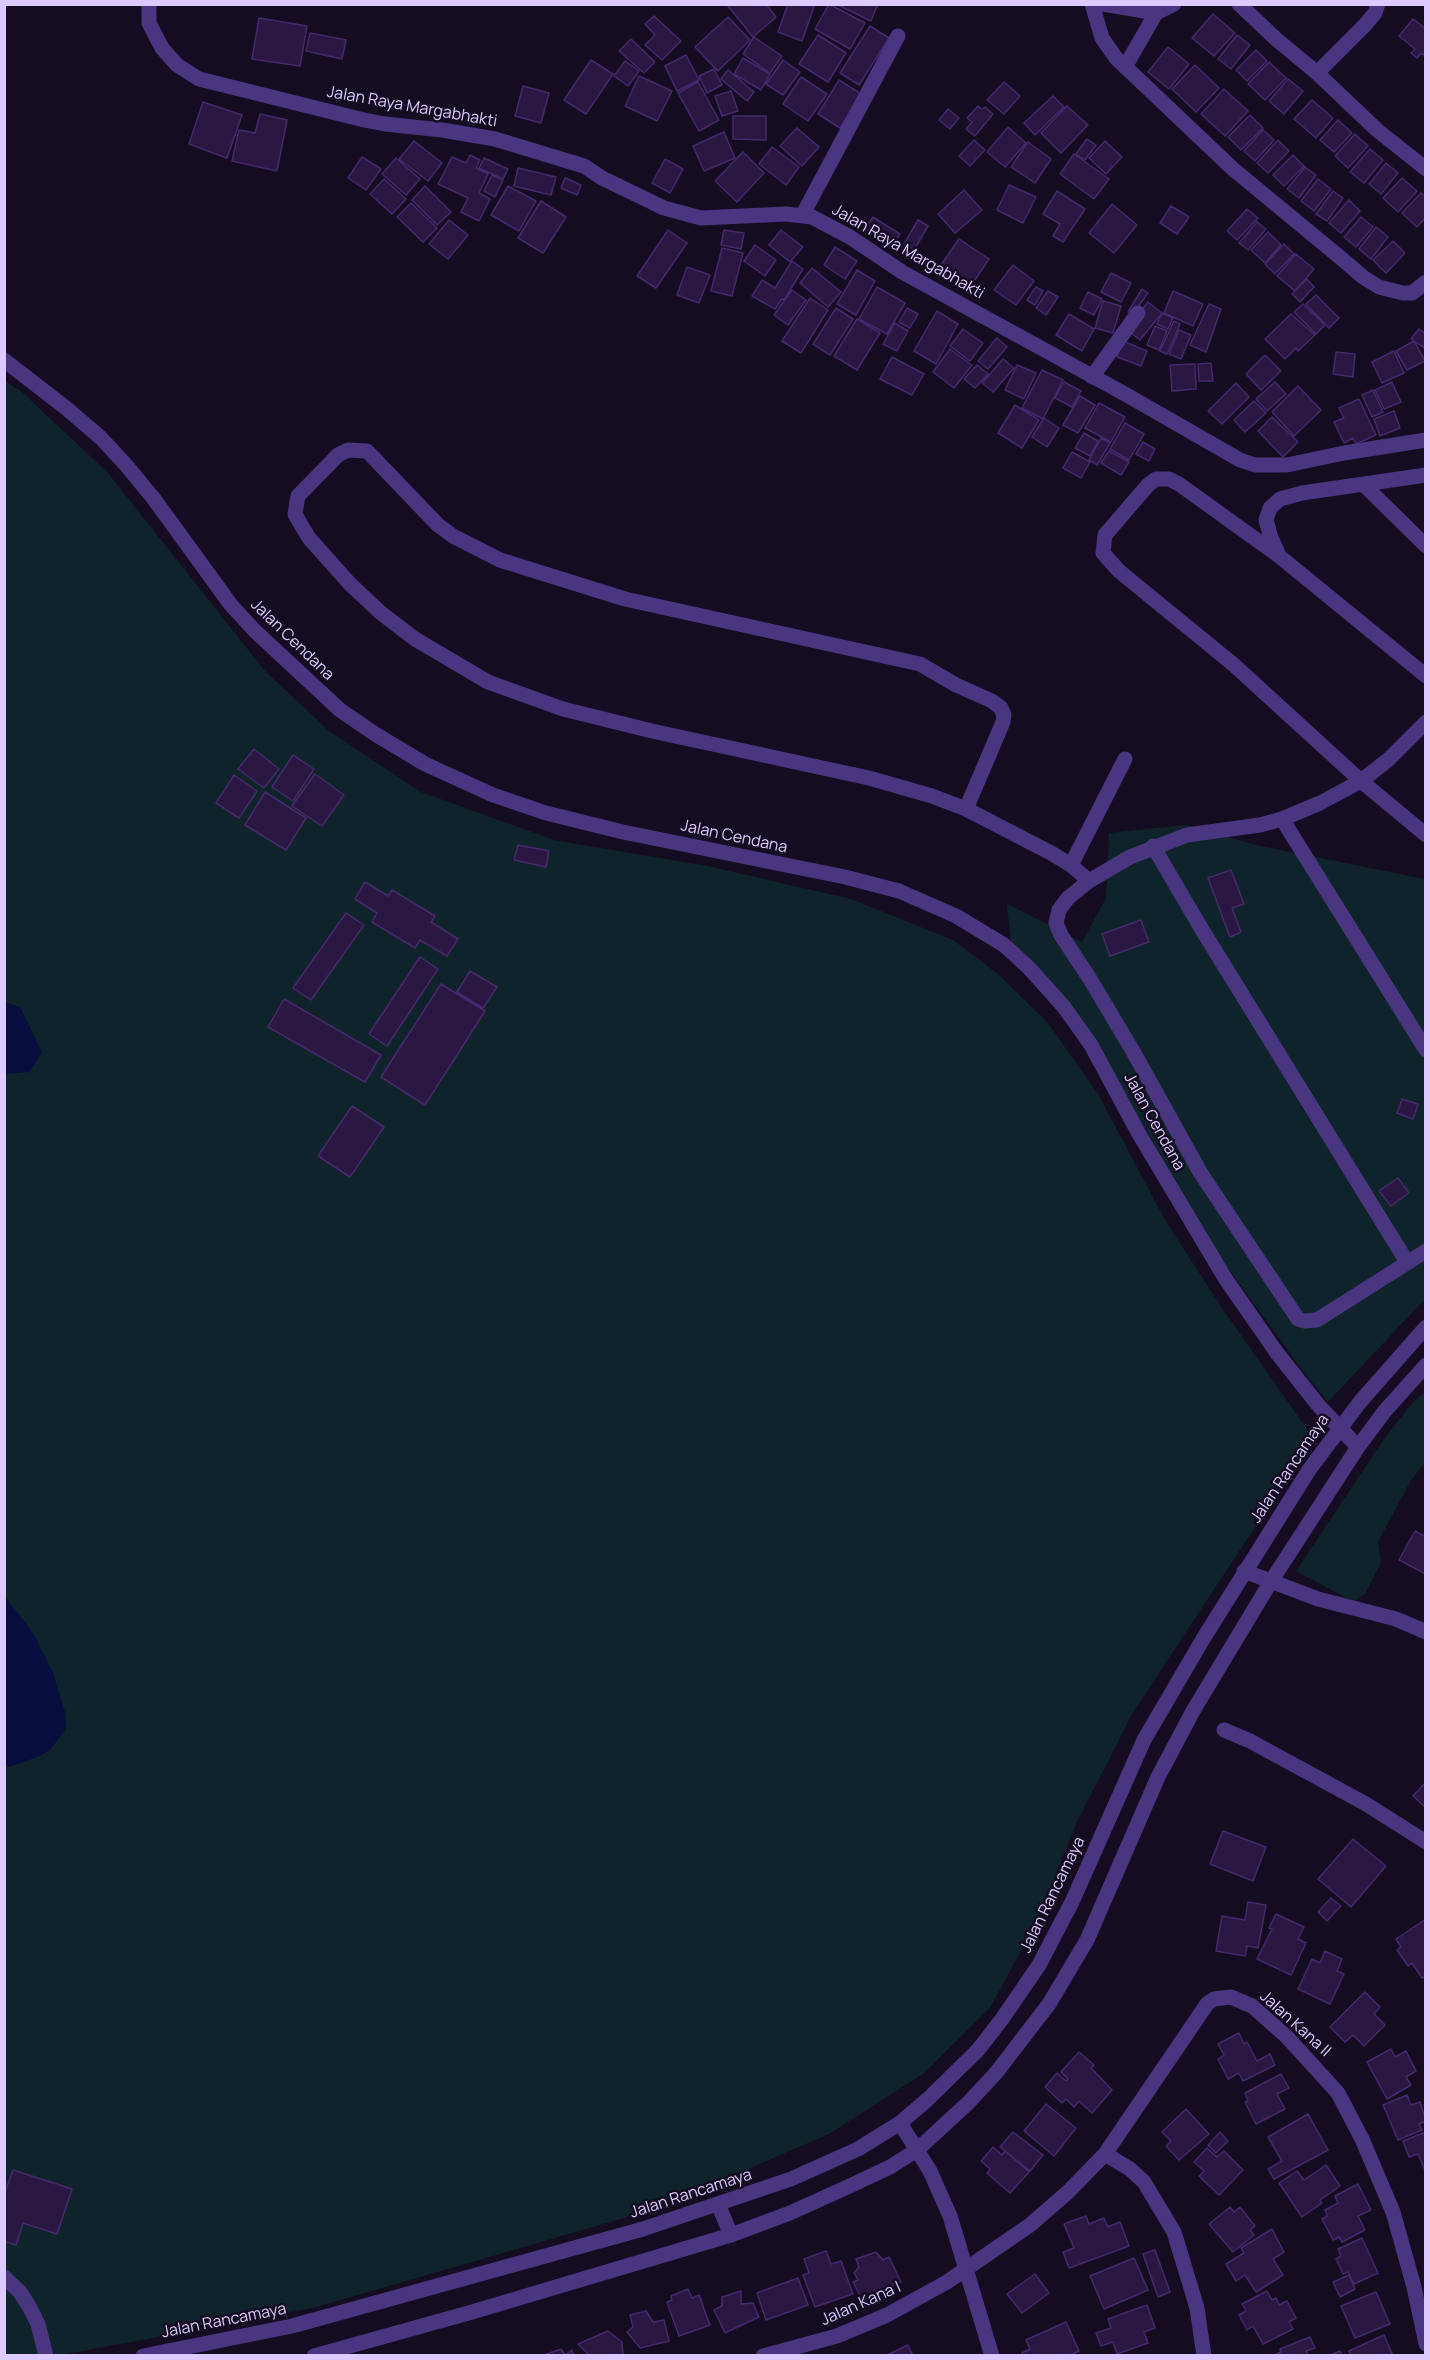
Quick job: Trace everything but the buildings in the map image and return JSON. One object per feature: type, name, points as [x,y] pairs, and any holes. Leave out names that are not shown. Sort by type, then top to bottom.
[{"type":"street","name":"Jalan Raya Margabhakti","points":[[149,4],[149,23],[162,48],[177,65],[199,79],[364,120],[442,129],[495,139],[584,166],[602,178],[664,208],[701,218],[803,214],[832,227],[902,272],[1225,452],[1255,465],[1287,465],[1425,440]]},
{"type":"street","points":[[1092,4],[1102,38],[1110,51],[1233,169],[1363,277],[1379,287],[1403,293],[1412,292],[1425,282]]},
{"type":"street","points":[[1103,4],[1156,13]]},
{"type":"street","points":[[1125,67],[1156,13],[1174,4]]},
{"type":"street","points":[[1239,4],[1276,39],[1317,72],[1377,130],[1425,169]]},
{"type":"street","points":[[1317,72],[1365,25],[1375,13],[1378,4]]},
{"type":"street","points":[[803,214],[898,36]]},
{"type":"street","points":[[1092,376],[1138,314]]},
{"type":"street","name":"Jalan Cendana","points":[[4,360],[101,438],[154,499],[225,597],[255,631],[340,710],[425,764],[493,795],[546,813],[634,834],[845,877],[899,891],[956,916],[1004,945],[1050,990],[1079,1028],[1220,1270],[1277,1353],[1318,1406],[1358,1447]]},
{"type":"street","points":[[966,809],[1004,722],[1004,715],[997,704],[956,686],[920,664],[625,599],[500,560],[438,525],[367,451],[348,450],[338,455],[298,496],[295,514],[300,524],[309,538],[350,584],[381,613],[415,639],[488,682],[563,709],[663,734],[869,778],[932,796],[966,809],[1071,864],[1089,881]]},
{"type":"street","points":[[1279,556],[1266,520],[1275,502],[1289,495],[1425,475]]},
{"type":"street","points":[[1425,676],[1279,556],[1179,484],[1163,478],[1156,479],[1148,485],[1105,535],[1103,553],[1119,572],[1234,665],[1360,781],[1425,835]]},
{"type":"street","points":[[1364,485],[1425,546]]},
{"type":"street","points":[[1425,722],[1389,759],[1360,781],[1320,803],[1282,819],[1187,835],[1153,846],[1089,881],[1062,904],[1057,916],[1058,930],[1134,1053],[1200,1172],[1294,1314],[1304,1322],[1317,1320],[1425,1251]]},
{"type":"street","points":[[1071,864],[1125,759]]},
{"type":"street","points":[[1282,819],[1425,1050]]},
{"type":"street","points":[[1153,846],[1207,938],[1407,1262]]},
{"type":"street","name":"Jalan Rancamaya","points":[[143,2355],[304,2323],[643,2229],[800,2175],[858,2149],[900,2123],[978,2050],[1039,1965],[1072,1902],[1144,1740],[1244,1571],[1339,1428],[1425,1327]]},
{"type":"street","points":[[314,2355],[472,2312],[731,2235],[790,2213],[854,2184],[890,2167],[917,2150],[968,2103],[996,2073],[1057,1991],[1087,1940],[1158,1778],[1180,1734],[1270,1583],[1358,1447],[1384,1412],[1425,1365]]},
{"type":"street","points":[[1244,1571],[1270,1583],[1318,1599],[1396,1619],[1425,1632]]},
{"type":"street","points":[[1224,1730],[1250,1741],[1366,1804],[1425,1842]]},
{"type":"street","name":"Jalan Kana II","points":[[967,2269],[1030,2225],[1068,2192],[1105,2154],[1207,2004],[1222,1997],[1239,2000],[1252,2006],[1287,2037],[1338,2093],[1384,2187],[1420,2285],[1425,2344]]},
{"type":"street","points":[[900,2123],[940,2193],[967,2269],[992,2355]]},
{"type":"street","points":[[1105,2154],[1130,2169],[1144,2182],[1174,2232],[1197,2308],[1204,2355]]},
{"type":"street","points":[[718,2204],[731,2235]]},
{"type":"street","name":"Jalan Kana I","points":[[763,2355],[806,2346],[850,2331],[906,2305],[967,2269]]},
{"type":"street","points":[[4,2277],[20,2292],[30,2308],[38,2324],[46,2355]]},
{"type":"shaded area","points":[[5,381],[22,392],[108,473],[265,671],[329,731],[421,792],[554,840],[707,866],[851,899],[953,940],[998,974],[1048,1023],[1098,1094],[1165,1220],[1222,1308],[1311,1435],[1309,1445],[1132,1714],[1076,1824],[1036,1923],[990,2008],[923,2074],[829,2134],[655,2209],[313,2308],[61,2355],[5,2355]]},
{"type":"shaded area","points":[[1187,825],[1256,845],[1425,879],[1425,1299],[1328,1402],[1191,1217],[1152,1140],[1111,1073],[1011,946],[1007,904],[1082,942],[1106,898],[1109,833]]},
{"type":"shaded area","points":[[5,1002],[20,1007],[42,1052],[30,1072],[5,1074]]},
{"type":"shaded area","points":[[1425,1392],[1425,1462],[1410,1482],[1378,1542],[1381,1562],[1365,1594],[1354,1602],[1296,1571],[1384,1439],[1413,1402]]},
{"type":"shaded area","points":[[4,1595],[34,1634],[53,1672],[65,1712],[66,1729],[50,1750],[40,1756],[5,1767]]}]
